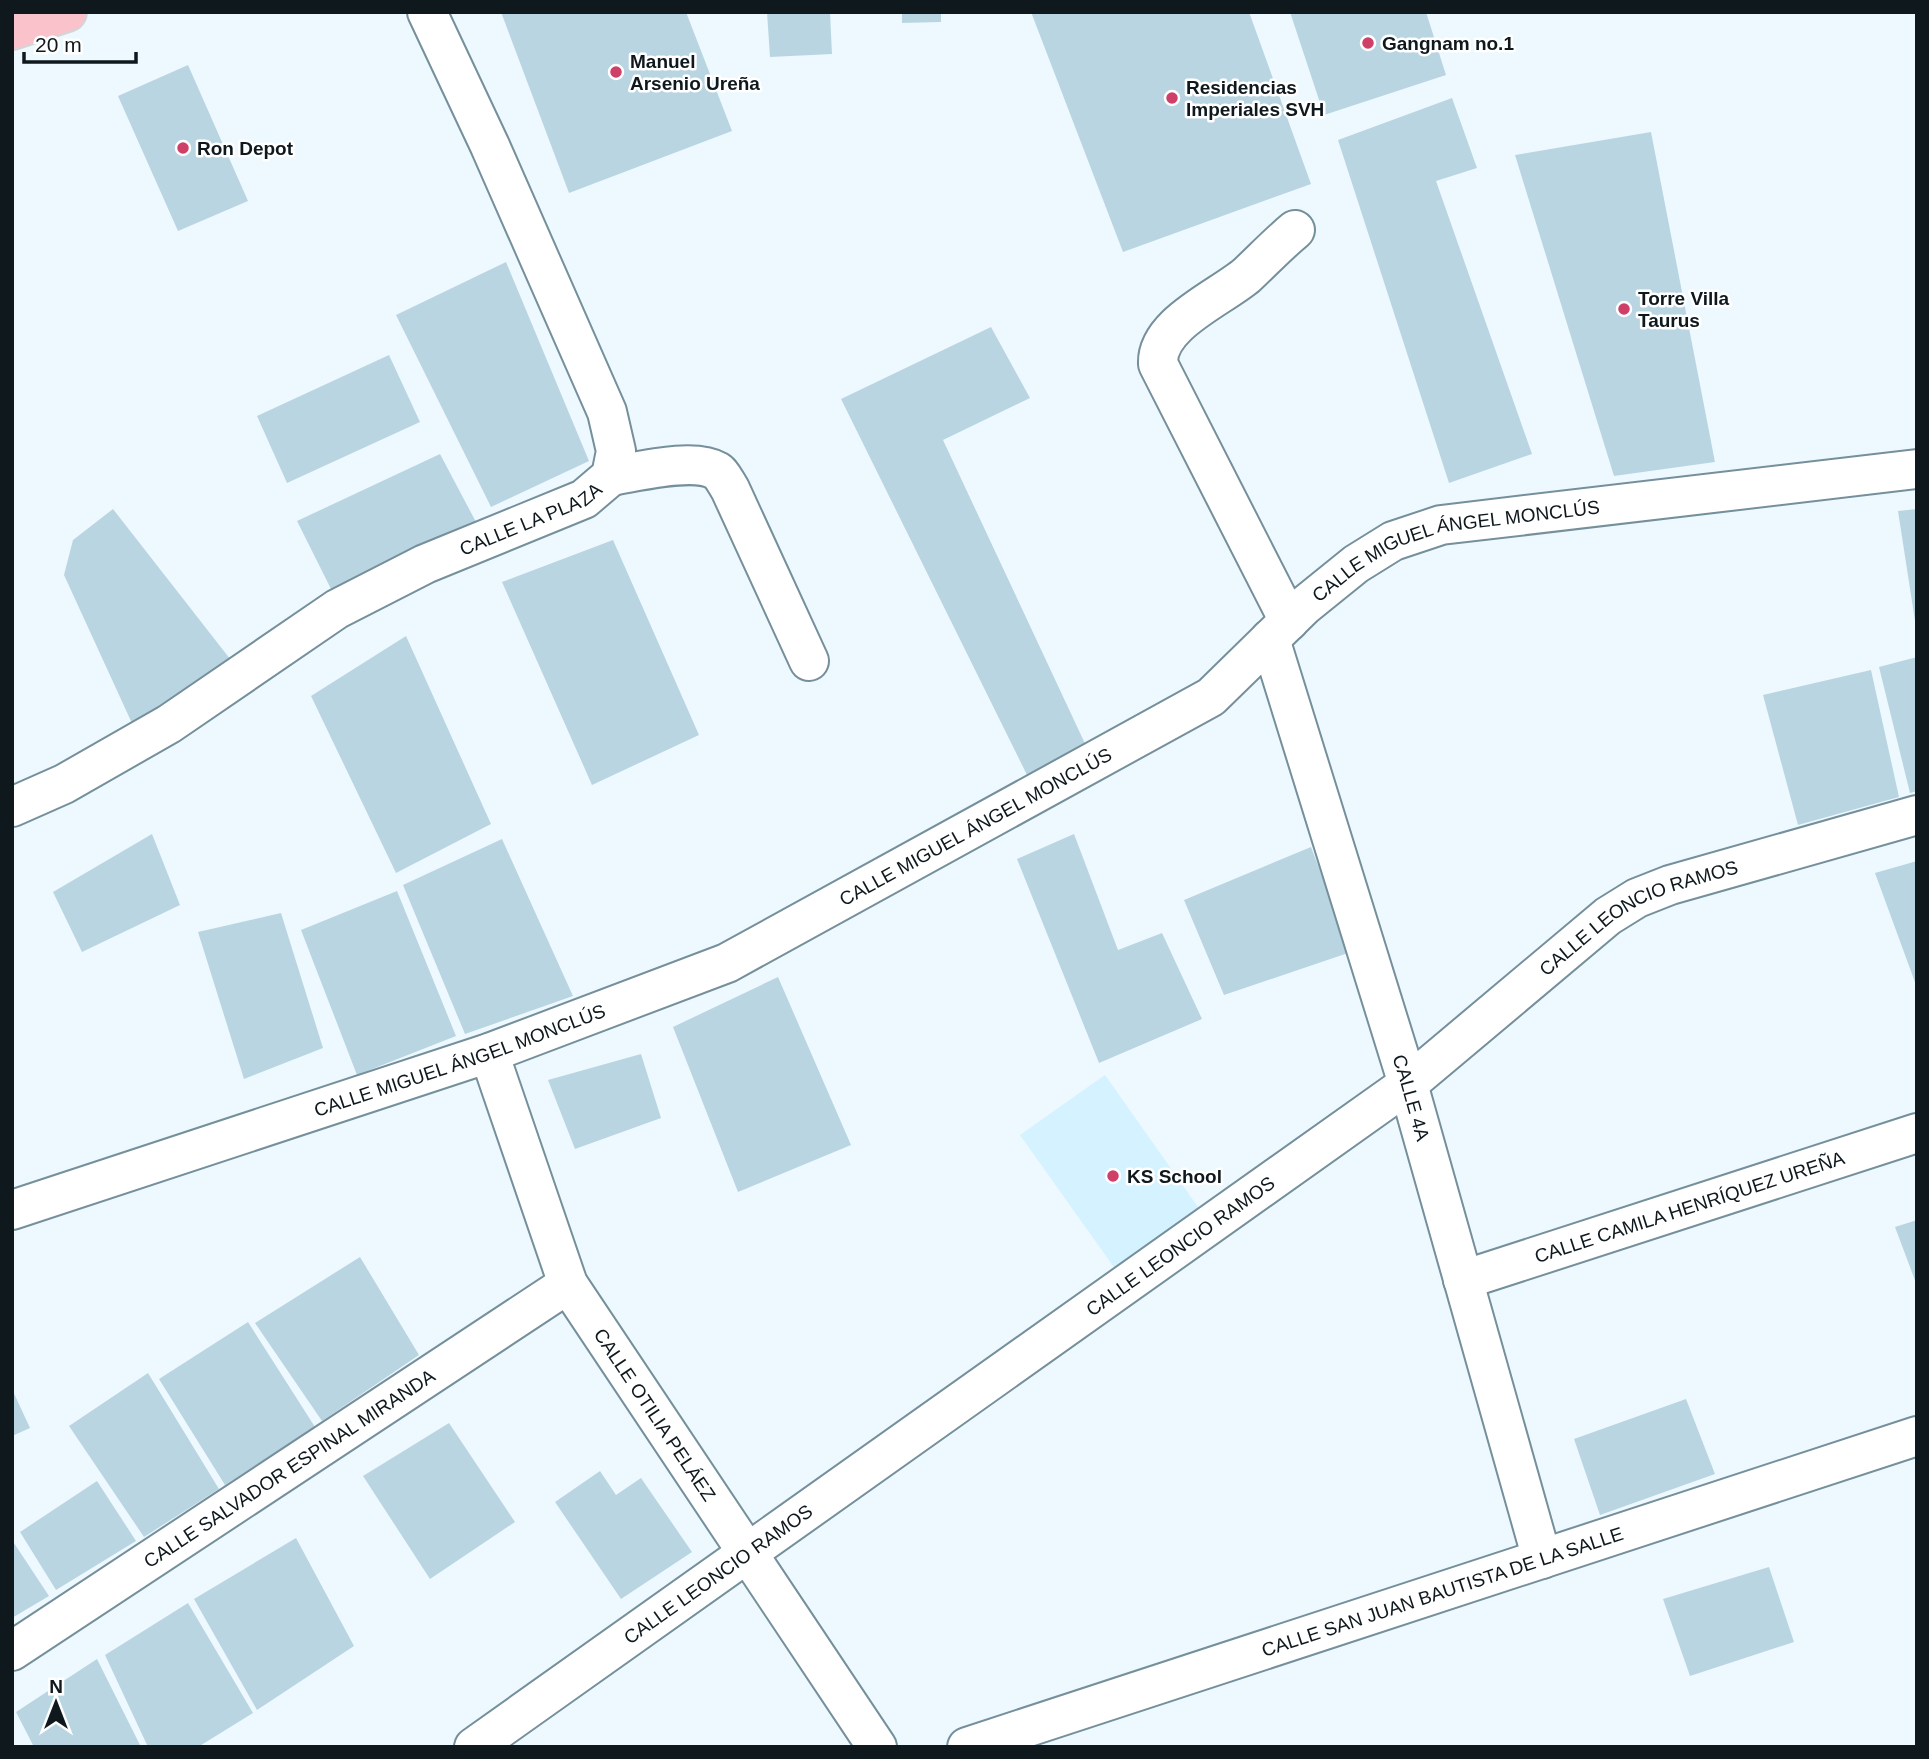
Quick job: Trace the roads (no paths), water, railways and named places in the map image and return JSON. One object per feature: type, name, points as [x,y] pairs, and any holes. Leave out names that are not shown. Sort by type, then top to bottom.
[{"type":"highway","points":[[12,30],[67,12]]},
{"type":"street","name":"CALLE LA PLAZA","points":[[12,807],[64,784],[169,724],[337,609],[425,564],[584,499],[611,476],[616,451],[607,412],[490,146],[427,12]]},
{"type":"street","name":"CALLE 4A","points":[[1295,230],[1247,275],[1175,328],[1158,352],[1158,364],[1280,630],[1542,1559]]},
{"type":"street","points":[[611,476],[682,466],[702,466],[719,472],[730,489],[809,661]]},
{"type":"street","name":"CALLE MIGUEL ÁNGEL MONCLÚS","points":[[12,1210],[489,1053],[727,963],[1211,697],[1280,630],[1356,564],[1393,541],[1441,525],[1917,470]]},
{"type":"street","name":"CALLE LEONCIO RAMOS","points":[[474,1747],[1408,1084],[1608,916],[1637,898],[1670,886],[1917,815]]},
{"type":"street","name":"CALLE OTILIA PELÁEZ","points":[[489,1053],[568,1284],[877,1747]]},
{"type":"street","name":"CALLE CAMILA HENRÍQUEZ UREÑA","points":[[1463,1280],[1917,1133]]},
{"type":"street","name":"CALLE SALVADOR ESPINAL MIRANDA","points":[[12,1651],[568,1284]]},
{"type":"street","name":"CALLE SAN JUAN BAUTISTA DE LA SALLE","points":[[967,1747],[1917,1436]]},
{"type":"place","name":"Gangnam no.1","points":[[1368,43]]},
{"type":"place","name":"Manuel Arsenio Ureña","points":[[616,72]]},
{"type":"place","name":"Residencias Imperiales SVH","points":[[1172,98]]},
{"type":"place","name":"Ron Depot","points":[[183,148]]},
{"type":"place","name":"Torre Villa Taurus","points":[[1624,309]]},
{"type":"place","name":"KS School","points":[[1113,1176]]}]
